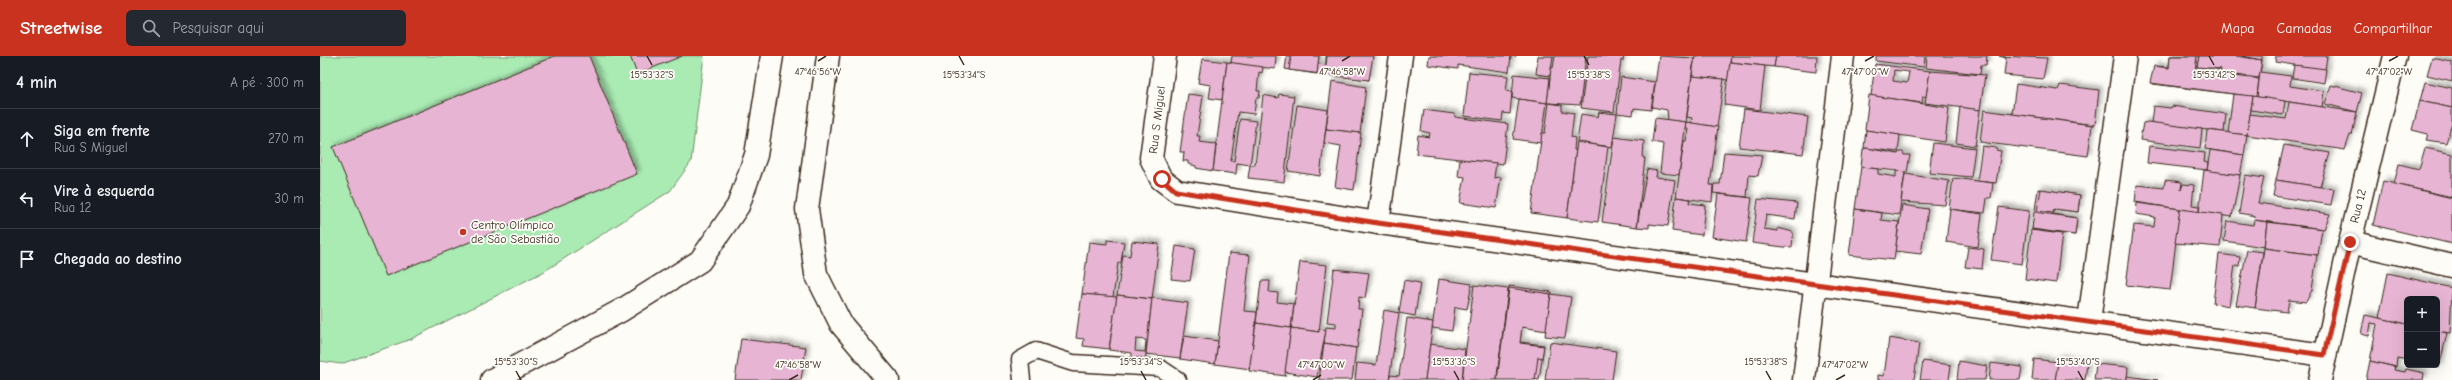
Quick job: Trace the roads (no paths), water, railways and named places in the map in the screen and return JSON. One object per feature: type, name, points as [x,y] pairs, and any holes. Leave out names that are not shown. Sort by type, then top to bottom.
[{"type":"street","points":[[492,380],[622,310],[700,261],[738,206],[756,156],[772,56]]},
{"type":"street","points":[[828,56],[808,209],[816,274],[841,324],[888,380]]},
{"type":"street","name":"Rua S Miguel","points":[[1165,56],[1151,158],[1162,179],[1176,191],[1378,223],[1816,285],[2089,320],[2324,355]]},
{"type":"street","points":[[1378,223],[1401,56]]},
{"type":"street","points":[[1804,380],[1843,56]]},
{"type":"street","points":[[2089,320],[2125,56]]},
{"type":"street","name":"Rua 12","points":[[2320,380],[2324,355],[2350,242],[2395,56]]},
{"type":"street","points":[[2350,242],[2452,266]]},
{"type":"lane","points":[[1022,380],[1020,360],[1036,351],[1073,363],[1160,368],[1178,380]]},
{"type":"place","name":"Centro Olímpico de São Sebastião","points":[[463,232]]}]
